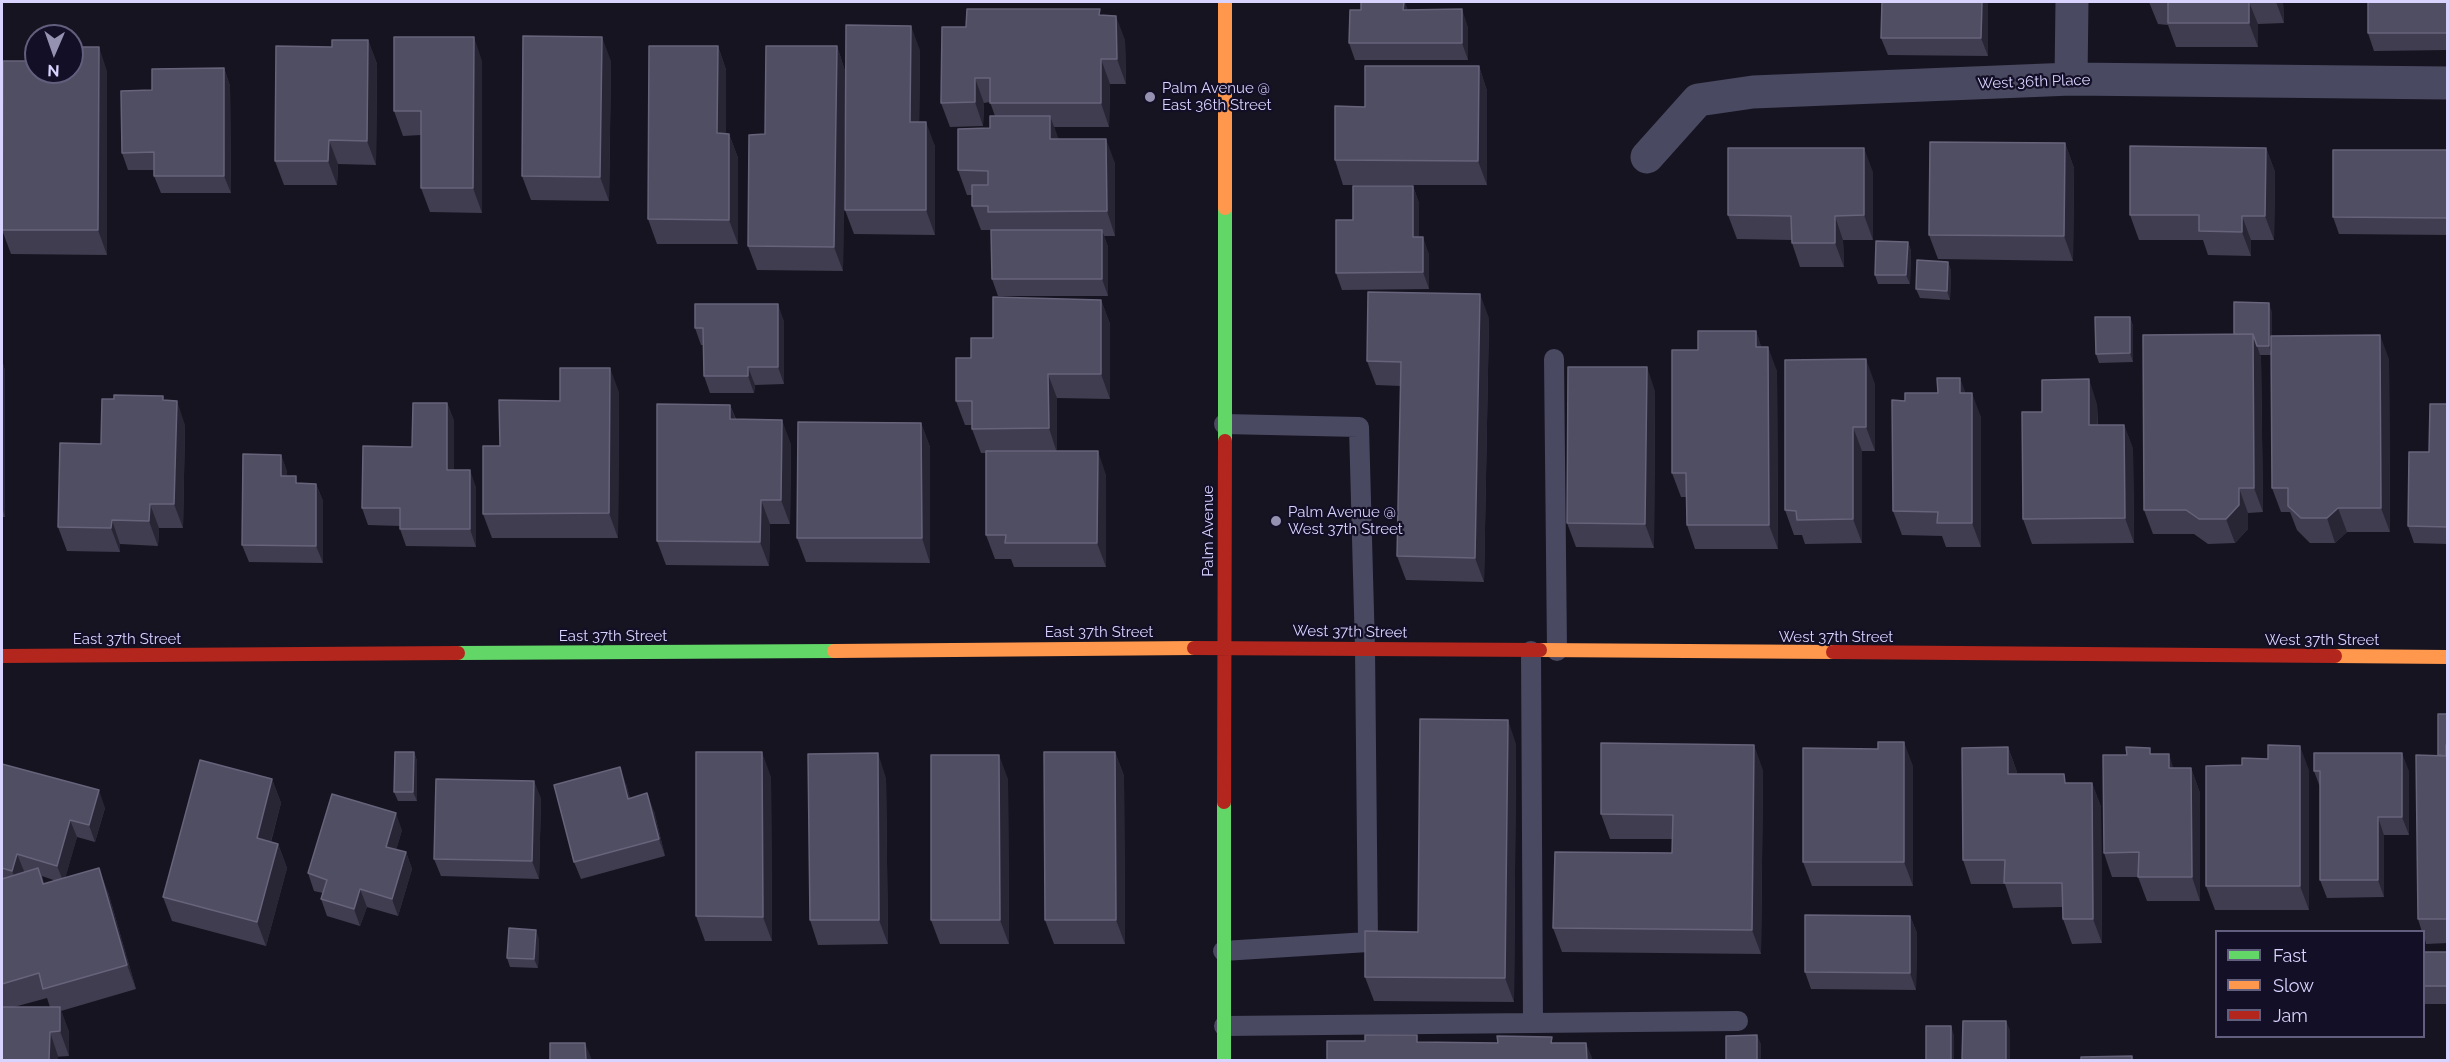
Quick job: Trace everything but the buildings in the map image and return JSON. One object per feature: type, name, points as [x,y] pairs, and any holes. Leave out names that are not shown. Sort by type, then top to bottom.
[{"type":"street","name":"Palm Avenue","points":[[1224,1060],[1225,2]]},
{"type":"street","points":[[2071,79],[2072,2]]},
{"type":"street","name":"West 36th Place","points":[[1647,157],[1698,100],[1753,92],[2071,79],[2448,83]]},
{"type":"street","name":"West 37th Street","points":[[1224,648],[2448,657]]},
{"type":"street","name":"East 37th Street","points":[[2,656],[1224,648]]},
{"type":"lane","points":[[1554,359],[1557,651]]},
{"type":"lane","points":[[1224,423],[1359,427],[1365,649],[1368,942],[1224,951]]},
{"type":"lane","points":[[1531,651],[1533,1023]]},
{"type":"lane","points":[[1224,1026],[1738,1021]]},
{"type":"traffic: fast","points":[[1225,208],[1225,441]]},
{"type":"traffic: fast","points":[[458,653],[834,651]]},
{"type":"traffic: fast","points":[[1224,802],[1224,1060]]},
{"type":"traffic: slow","points":[[1225,2],[1225,208]]},
{"type":"traffic: slow","points":[[834,651],[1194,648]]},
{"type":"traffic: slow","points":[[1540,650],[1833,652]]},
{"type":"traffic: slow","points":[[2335,656],[2448,657]]},
{"type":"traffic: jam","points":[[1224,802],[1225,441]]},
{"type":"traffic: jam","points":[[1194,648],[1540,650]]},
{"type":"traffic: jam","points":[[1833,652],[2335,656]]},
{"type":"traffic: jam","points":[[2,656],[458,653]]},
{"type":"place","name":"Palm Avenue @ East 36th Street","points":[[1150,97]]},
{"type":"place","name":"Palm Avenue @ West 37th Street","points":[[1276,521]]}]
